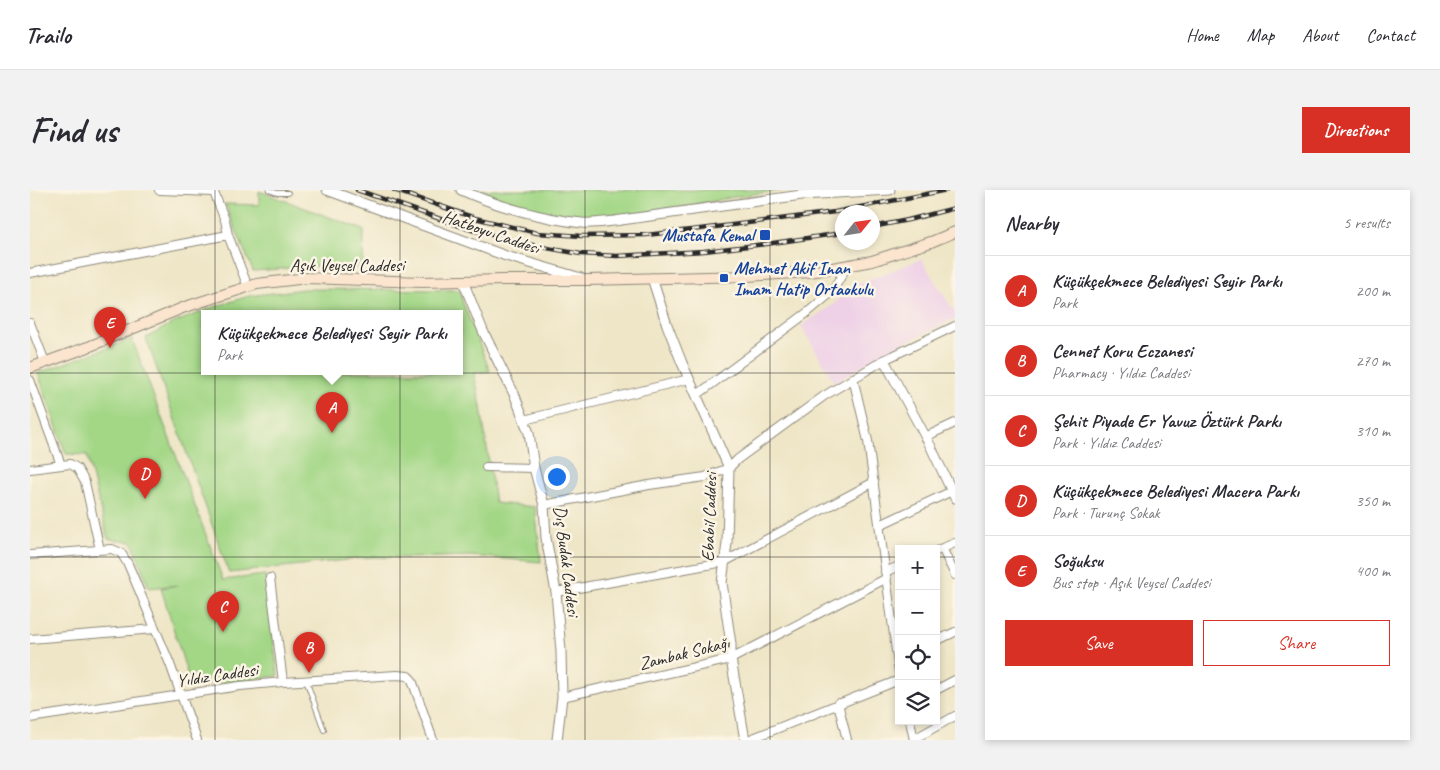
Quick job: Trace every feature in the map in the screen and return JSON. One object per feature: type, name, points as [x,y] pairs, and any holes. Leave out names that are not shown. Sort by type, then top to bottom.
[{"type":"main road","name":"Aşık Veysel Caddesi","points":[[30,368],[185,307],[257,284],[307,278],[413,282],[588,280],[747,276],[810,272],[872,261],[931,242],[955,232]]},
{"type":"street","points":[[159,190],[214,191],[248,287]]},
{"type":"street","name":"Hatboyu Caddesi","points":[[327,190],[506,256],[588,280]]},
{"type":"street","points":[[461,190],[517,209],[584,223],[614,222],[802,195],[890,190]]},
{"type":"street","points":[[30,273],[228,235]]},
{"type":"street","points":[[697,395],[832,292],[847,266]]},
{"type":"street","name":"Ebabil Caddesi","points":[[652,278],[667,325],[729,468],[727,543],[722,583],[731,659],[747,740]]},
{"type":"street","name":"Dış Budak Caddesi","points":[[463,281],[483,330],[515,396],[529,433],[534,468],[544,505],[546,538],[556,592],[561,651],[562,697],[557,740]]},
{"type":"street","points":[[30,323],[45,362]]},
{"type":"street","points":[[544,505],[705,476],[729,468],[738,459],[816,401],[884,360],[955,326]]},
{"type":"street","points":[[880,525],[954,494],[884,360]]},
{"type":"street","points":[[853,378],[868,441],[895,638]]},
{"type":"street","points":[[524,420],[689,379]]},
{"type":"street","points":[[30,380],[61,465]]},
{"type":"street","points":[[925,438],[955,423]]},
{"type":"street","points":[[30,469],[70,464],[77,468],[85,482],[100,550]]},
{"type":"street","points":[[486,467],[534,468]]},
{"type":"street","points":[[556,592],[724,562],[874,482]]},
{"type":"street","points":[[940,550],[955,542]]},
{"type":"street","points":[[30,555],[100,550],[112,550],[121,553],[128,564],[182,695],[197,740]]},
{"type":"street","points":[[940,552],[955,575]]},
{"type":"street","name":"Zambak Sokağı","points":[[562,697],[731,659],[895,569]]},
{"type":"street","points":[[270,578],[283,682]]},
{"type":"street","points":[[30,639],[155,629]]},
{"type":"street","points":[[940,636],[955,632]]},
{"type":"street","name":"Yıldız Caddesi","points":[[30,718],[240,686],[397,675],[408,676],[412,680],[433,740]]},
{"type":"street","points":[[940,688],[955,680]]},
{"type":"street","points":[[747,740],[895,682]]},
{"type":"street","points":[[838,703],[847,740]]},
{"type":"street","points":[[911,725],[914,739],[955,716]]},
{"type":"lane","points":[[269,190],[277,193],[288,193]]},
{"type":"lane","points":[[306,680],[324,730]]},
{"type":"shaded area","points":[[921,259],[955,313],[955,319],[882,353],[835,383],[801,326],[834,304],[849,288]]},
{"type":"green space","points":[[469,190],[786,190],[734,197],[665,211],[588,218],[520,207]]},
{"type":"green space","points":[[259,191],[364,230],[363,269],[328,265],[253,271],[225,204],[259,205]]},
{"type":"green space","points":[[304,289],[460,290],[463,303],[490,371],[474,373],[495,503],[535,507],[541,562],[470,556],[373,557],[229,573],[146,338],[171,324],[201,312],[201,375],[463,375],[463,310],[206,310],[249,296]]},
{"type":"green space","points":[[132,339],[223,580],[265,575],[278,676],[191,686],[161,588],[178,585],[149,588],[132,542],[108,539],[87,455],[66,454],[38,373]]},
{"type":"railway","points":[[357,190],[472,230],[536,246],[581,254],[617,256],[704,251],[835,234]]},
{"type":"railway","points":[[394,190],[475,218],[537,233],[582,236],[646,235],[835,212],[947,190]]},
{"type":"railway","points":[[880,225],[955,208]]},
{"type":"place","name":"Mustafa Kemal","points":[[765,235]]},
{"type":"place","name":"Mehmet Akif Inan Imam Hatip Ortaokulu","points":[[724,278]]},
{"type":"place","name":"Soğuksu","points":[[110,348]]},
{"type":"place","name":"Küçükçekmece Belediyesi Seyir Parkı","points":[[332,433]]},
{"type":"place","name":"Küçükçekmece Belediyesi Macera Parkı","points":[[145,499]]},
{"type":"place","name":"Şehit Piyade Er Yavuz Öztürk Parkı","points":[[223,632]]},
{"type":"place","name":"Cennet Koru Eczanesi","points":[[309,673]]}]
